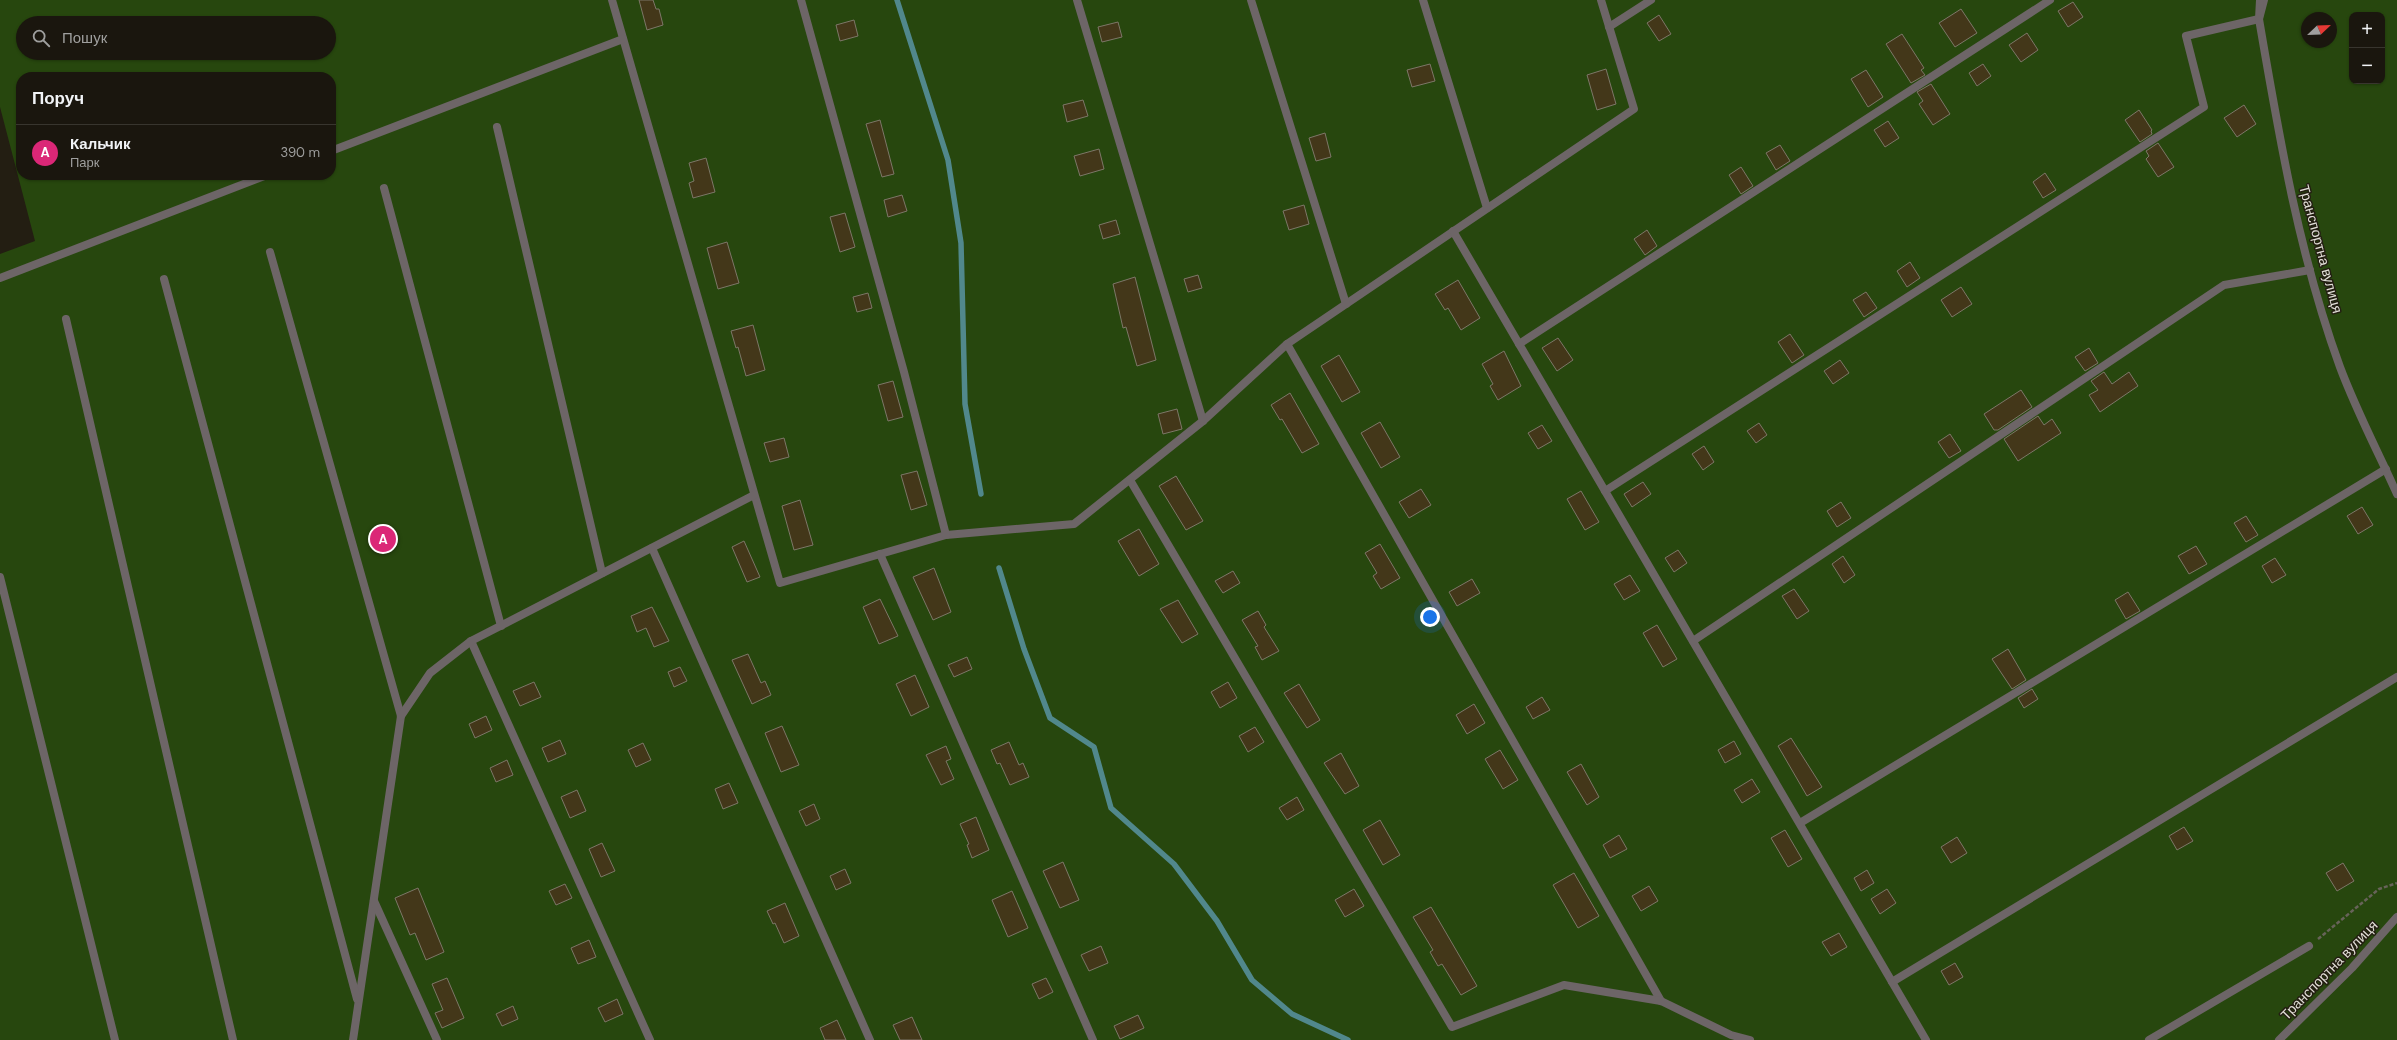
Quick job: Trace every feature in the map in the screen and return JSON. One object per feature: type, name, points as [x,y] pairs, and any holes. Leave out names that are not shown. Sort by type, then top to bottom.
[{"type":"street","points":[[612,0],[780,583],[946,535],[1074,524],[1203,421],[1287,344],[1634,109],[1601,0]]},
{"type":"street","points":[[800,0],[904,372],[946,535]]},
{"type":"street","points":[[1077,0],[1203,421]]},
{"type":"street","points":[[1251,0],[1346,304]]},
{"type":"street","points":[[1423,0],[1487,208]]},
{"type":"street","points":[[1609,27],[1651,0]]},
{"type":"street","points":[[1519,344],[2050,0]]},
{"type":"street","name":"Транспортна вулиця","points":[[2260,0],[2260,19],[2280,145],[2310,270],[2340,367],[2397,494]]},
{"type":"street","points":[[1605,491],[2204,106],[2186,36],[2260,19],[2264,0]]},
{"type":"street","points":[[336,149],[623,38]]},
{"type":"street","points":[[497,127],[602,573]]},
{"type":"street","points":[[0,278],[254,180]]},
{"type":"street","points":[[384,188],[501,626]]},
{"type":"street","points":[[1453,231],[1926,1040]]},
{"type":"street","points":[[270,252],[401,716],[353,1040]]},
{"type":"street","points":[[1693,641],[2224,285],[2310,270]]},
{"type":"street","points":[[164,279],[358,1003]]},
{"type":"street","points":[[66,319],[233,1040]]},
{"type":"street","points":[[1287,344],[1661,1001]]},
{"type":"street","points":[[1800,823],[2386,469]]},
{"type":"street","points":[[1130,480],[1452,1026],[1564,985],[1661,1001],[1730,1035],[1750,1040]]},
{"type":"street","points":[[401,716],[430,673],[471,641],[754,495]]},
{"type":"street","points":[[652,548],[870,1040]]},
{"type":"street","points":[[880,554],[1093,1040]]},
{"type":"street","points":[[0,577],[115,1040]]},
{"type":"street","points":[[471,641],[650,1040]]},
{"type":"street","points":[[1892,982],[2397,677]]},
{"type":"street","points":[[374,900],[437,1040]]},
{"type":"street","name":"Транспортна вулиця","points":[[2279,1040],[2352,968],[2397,917]]},
{"type":"street","points":[[2149,1040],[2308,946]]},
{"type":"path","points":[[2308,946],[2379,890],[2397,883]]},
{"type":"green space","points":[[0,0],[2397,0],[2397,1040],[0,1040],[0,254],[35,241],[19,180],[336,180],[336,72],[16,72],[16,168],[0,107]]},
{"type":"building","points":[[639,0],[653,0],[656,9],[659,9],[663,25],[647,30]]},
{"type":"building","points":[[2073,2],[2083,17],[2068,27],[2058,11]]},
{"type":"building","points":[[1961,9],[1977,33],[1955,47],[1939,23]]},
{"type":"building","points":[[1659,15],[1671,34],[1659,41],[1647,23]]},
{"type":"building","points":[[854,20],[858,36],[840,41],[836,25]]},
{"type":"building","points":[[1118,22],[1122,37],[1102,42],[1098,27]]},
{"type":"building","points":[[2027,33],[2038,50],[2021,62],[2009,45]]},
{"type":"building","points":[[1902,34],[1924,68],[1921,70],[1925,75],[1911,83],[1886,44]]},
{"type":"building","points":[[1430,64],[1435,81],[1412,87],[1407,70]]},
{"type":"building","points":[[1983,64],[1991,76],[1977,86],[1969,73]]},
{"type":"building","points":[[1606,69],[1616,104],[1597,110],[1587,75]]},
{"type":"building","points":[[1866,70],[1883,97],[1868,107],[1851,79]]},
{"type":"building","points":[[1931,84],[1950,114],[1933,125],[1919,104],[1923,101],[1917,92]]},
{"type":"building","points":[[1083,100],[1088,116],[1067,122],[1063,105]]},
{"type":"building","points":[[2244,105],[2256,124],[2237,137],[2224,118]]},
{"type":"building","points":[[2139,110],[2152,130],[2152,134],[2140,142],[2125,120]]},
{"type":"building","points":[[880,120],[894,174],[882,177],[866,124]]},
{"type":"building","points":[[1888,121],[1899,138],[1885,147],[1874,130]]},
{"type":"building","points":[[1325,133],[1331,157],[1316,161],[1309,138]]},
{"type":"building","points":[[2158,143],[2174,167],[2158,177],[2146,159],[2149,156],[2146,151]]},
{"type":"building","points":[[1780,145],[1790,161],[1776,170],[1766,153]]},
{"type":"building","points":[[1099,149],[1104,169],[1080,176],[1074,156]]},
{"type":"building","points":[[706,158],[715,192],[693,198],[689,183],[694,181],[689,163]]},
{"type":"building","points":[[1741,167],[1753,186],[1741,194],[1729,175]]},
{"type":"building","points":[[2045,173],[2056,190],[2043,198],[2033,182]]},
{"type":"building","points":[[902,195],[907,211],[888,217],[884,200]]},
{"type":"building","points":[[1304,205],[1309,224],[1289,230],[1283,211]]},
{"type":"building","points":[[845,213],[855,247],[840,252],[830,217]]},
{"type":"building","points":[[1116,220],[1120,234],[1103,239],[1099,225]]},
{"type":"building","points":[[1647,230],[1657,246],[1645,255],[1634,239]]},
{"type":"building","points":[[727,242],[739,283],[718,289],[707,248]]},
{"type":"building","points":[[1910,262],[1920,278],[1907,287],[1897,271]]},
{"type":"building","points":[[1198,275],[1202,288],[1188,292],[1184,279]]},
{"type":"building","points":[[1135,277],[1156,360],[1137,366],[1126,327],[1123,328],[1113,284]]},
{"type":"building","points":[[1458,280],[1480,318],[1461,330],[1448,308],[1445,310],[1435,294]]},
{"type":"building","points":[[1961,287],[1972,304],[1952,317],[1941,300]]},
{"type":"building","points":[[1866,292],[1877,308],[1864,317],[1853,300]]},
{"type":"building","points":[[868,293],[872,308],[857,312],[853,297]]},
{"type":"building","points":[[753,325],[765,370],[746,376],[738,347],[736,348],[731,331]]},
{"type":"building","points":[[1790,334],[1804,355],[1792,363],[1778,342]]},
{"type":"building","points":[[1558,338],[1573,360],[1557,371],[1542,348]]},
{"type":"building","points":[[2089,348],[2098,363],[2085,371],[2075,357]]},
{"type":"building","points":[[1504,351],[1521,386],[1498,400],[1490,386],[1493,384],[1482,364]]},
{"type":"building","points":[[1339,355],[1360,392],[1342,402],[1321,366]]},
{"type":"building","points":[[1840,360],[1849,373],[1833,384],[1824,371]]},
{"type":"building","points":[[2104,372],[2112,384],[2129,372],[2138,386],[2100,412],[2089,395],[2098,390],[2091,381]]},
{"type":"building","points":[[893,381],[903,417],[888,421],[878,385]]},
{"type":"building","points":[[2021,390],[2032,407],[1998,430],[1994,430],[1984,414]]},
{"type":"building","points":[[1290,393],[1319,444],[1302,453],[1282,419],[1280,420],[1271,405]]},
{"type":"building","points":[[1177,409],[1182,429],[1163,434],[1158,414]]},
{"type":"building","points":[[2038,416],[2044,425],[2052,419],[2061,433],[2018,461],[2004,439]]},
{"type":"building","points":[[1380,422],[1400,457],[1381,468],[1361,433]]},
{"type":"building","points":[[1759,423],[1767,435],[1756,443],[1747,431]]},
{"type":"building","points":[[1542,425],[1552,441],[1538,449],[1528,433]]},
{"type":"building","points":[[1950,434],[1961,451],[1949,458],[1938,442]]},
{"type":"building","points":[[784,438],[789,457],[770,462],[764,443]]},
{"type":"building","points":[[1704,446],[1714,462],[1703,470],[1692,454]]},
{"type":"building","points":[[917,471],[927,505],[911,510],[901,475]]},
{"type":"building","points":[[1176,476],[1203,521],[1186,530],[1159,486]]},
{"type":"building","points":[[1643,482],[1651,494],[1632,507],[1624,494]]},
{"type":"building","points":[[1421,489],[1431,505],[1409,518],[1399,502]]},
{"type":"building","points":[[1581,491],[1599,522],[1585,530],[1567,499]]},
{"type":"building","points":[[800,500],[813,545],[794,550],[782,506]]},
{"type":"building","points":[[1841,502],[1851,518],[1837,527],[1827,511]]},
{"type":"building","points":[[2362,507],[2373,525],[2358,534],[2347,516]]},
{"type":"building","points":[[2246,516],[2258,535],[2246,542],[2234,523]]},
{"type":"building","points":[[1139,529],[1159,564],[1139,576],[1118,541]]},
{"type":"building","points":[[744,541],[760,577],[747,582],[732,547]]},
{"type":"building","points":[[1380,544],[1400,578],[1381,589],[1373,576],[1377,573],[1365,553]]},
{"type":"building","points":[[2196,546],[2207,564],[2189,574],[2178,556]]},
{"type":"building","points":[[1678,550],[1687,563],[1674,572],[1665,558]]},
{"type":"building","points":[[1843,556],[1855,575],[1844,583],[1832,564]]},
{"type":"building","points":[[2275,558],[2286,575],[2272,583],[2262,566]]},
{"type":"building","points":[[934,568],[951,612],[933,620],[913,577]]},
{"type":"building","points":[[1233,571],[1240,583],[1223,593],[1215,581]]},
{"type":"building","points":[[1630,575],[1640,591],[1624,600],[1614,584]]},
{"type":"building","points":[[1472,579],[1480,593],[1457,606],[1449,592]]},
{"type":"building","points":[[1794,589],[1809,611],[1797,619],[1782,596]]},
{"type":"building","points":[[2128,592],[2140,611],[2126,619],[2115,600]]},
{"type":"building","points":[[880,599],[898,636],[879,644],[863,607]]},
{"type":"building","points":[[1178,600],[1198,634],[1182,643],[1160,609]]},
{"type":"building","points":[[652,607],[669,641],[654,647],[646,628],[637,632],[631,616]]},
{"type":"building","points":[[1258,611],[1266,625],[1264,627],[1279,651],[1262,660],[1255,647],[1258,646],[1242,620]]},
{"type":"building","points":[[1657,625],[1677,659],[1663,667],[1643,633]]},
{"type":"building","points":[[2008,649],[2026,680],[2012,689],[1992,659]]},
{"type":"building","points":[[748,654],[761,683],[765,681],[771,695],[752,704],[732,660]]},
{"type":"building","points":[[967,657],[972,669],[954,677],[948,665]]},
{"type":"building","points":[[680,667],[687,681],[674,687],[668,672]]},
{"type":"building","points":[[915,675],[929,707],[911,716],[896,684]]},
{"type":"building","points":[[534,682],[541,697],[520,706],[513,691]]},
{"type":"building","points":[[1228,682],[1237,698],[1220,708],[1211,692]]},
{"type":"building","points":[[1299,684],[1320,720],[1307,728],[1284,693]]},
{"type":"building","points":[[2032,689],[2038,699],[2024,708],[2018,698]]},
{"type":"building","points":[[1542,697],[1550,710],[1533,719],[1526,707]]},
{"type":"building","points":[[1474,704],[1485,723],[1467,734],[1456,715]]},
{"type":"building","points":[[486,716],[492,730],[475,738],[469,724]]},
{"type":"building","points":[[782,726],[799,765],[781,772],[765,733]]},
{"type":"building","points":[[1255,727],[1264,742],[1248,752],[1239,736]]},
{"type":"building","points":[[1791,738],[1822,787],[1807,796],[1778,746]]},
{"type":"building","points":[[560,740],[566,754],[548,762],[542,748]]},
{"type":"building","points":[[1734,741],[1741,754],[1725,763],[1718,750]]},
{"type":"building","points":[[1009,742],[1019,765],[1023,763],[1029,777],[1010,785],[1000,763],[997,764],[991,750]]},
{"type":"building","points":[[643,743],[651,760],[636,767],[628,750]]},
{"type":"building","points":[[946,746],[951,759],[946,761],[954,779],[941,785],[926,755]]},
{"type":"building","points":[[1500,750],[1518,780],[1503,789],[1485,759]]},
{"type":"building","points":[[1341,753],[1359,786],[1345,794],[1324,763]]},
{"type":"building","points":[[507,760],[513,775],[496,782],[490,768]]},
{"type":"building","points":[[1581,764],[1599,797],[1587,805],[1567,772]]},
{"type":"building","points":[[1752,779],[1760,792],[1742,803],[1734,790]]},
{"type":"building","points":[[729,783],[738,803],[723,809],[715,789]]},
{"type":"building","points":[[577,790],[586,811],[570,818],[561,797]]},
{"type":"building","points":[[1297,797],[1304,810],[1287,820],[1279,808]]},
{"type":"building","points":[[814,804],[820,819],[806,826],[799,811]]},
{"type":"building","points":[[976,817],[989,850],[972,858],[967,845],[969,844],[960,824]]},
{"type":"building","points":[[1380,820],[1400,855],[1383,865],[1363,830]]},
{"type":"building","points":[[2184,827],[2193,841],[2177,850],[2169,836]]},
{"type":"building","points":[[1785,830],[1802,859],[1788,867],[1771,838]]},
{"type":"building","points":[[1619,835],[1627,849],[1610,858],[1603,845]]},
{"type":"building","points":[[1957,837],[1967,853],[1951,863],[1941,847]]},
{"type":"building","points":[[602,843],[615,871],[601,877],[589,849]]},
{"type":"building","points":[[1063,862],[1079,900],[1060,908],[1043,871]]},
{"type":"building","points":[[2343,863],[2354,881],[2337,891],[2326,873]]},
{"type":"building","points":[[845,869],[851,883],[836,890],[830,876]]},
{"type":"building","points":[[1867,870],[1874,883],[1861,891],[1854,878]]},
{"type":"building","points":[[1574,873],[1599,916],[1578,928],[1553,885]]},
{"type":"building","points":[[565,884],[572,898],[556,905],[549,891]]},
{"type":"building","points":[[1649,886],[1658,901],[1641,911],[1632,896]]},
{"type":"building","points":[[418,888],[444,952],[426,960],[415,933],[410,935],[395,898]]},
{"type":"building","points":[[1354,889],[1364,906],[1345,917],[1335,900]]},
{"type":"building","points":[[1887,889],[1896,903],[1880,914],[1871,899]]},
{"type":"building","points":[[1012,891],[1028,928],[1008,937],[992,900]]},
{"type":"building","points":[[785,903],[799,936],[784,943],[775,923],[773,924],[767,911]]},
{"type":"building","points":[[1431,907],[1477,986],[1461,995],[1442,964],[1438,966],[1430,952],[1433,950],[1413,917]]},
{"type":"building","points":[[1839,933],[1847,947],[1831,956],[1822,942]]},
{"type":"building","points":[[589,940],[596,957],[578,964],[571,948]]},
{"type":"building","points":[[1101,946],[1108,963],[1089,971],[1081,955]]},
{"type":"building","points":[[1955,963],[1963,977],[1949,985],[1941,971]]},
{"type":"building","points":[[447,978],[464,1018],[442,1028],[435,1013],[443,1010],[432,984]]},
{"type":"building","points":[[1046,978],[1053,992],[1039,999],[1032,984]]},
{"type":"building","points":[[617,999],[623,1014],[605,1022],[598,1008]]},
{"type":"building","points":[[513,1006],[518,1019],[502,1026],[496,1014]]},
{"type":"building","points":[[1138,1015],[1144,1028],[1120,1039],[1114,1026]]},
{"type":"building","points":[[912,1017],[922,1040],[900,1040],[893,1025]]},
{"type":"building","points":[[837,1020],[846,1040],[825,1040],[820,1028]]},
{"type":"waterway","points":[[897,0],[948,160],[961,243],[965,404],[981,494]]},
{"type":"waterway","points":[[999,568],[1024,649],[1050,718],[1094,747],[1111,808],[1174,864],[1217,921],[1252,980],[1292,1014],[1348,1040]]},
{"type":"place","name":"Кальчик","points":[[383,539]]}]
